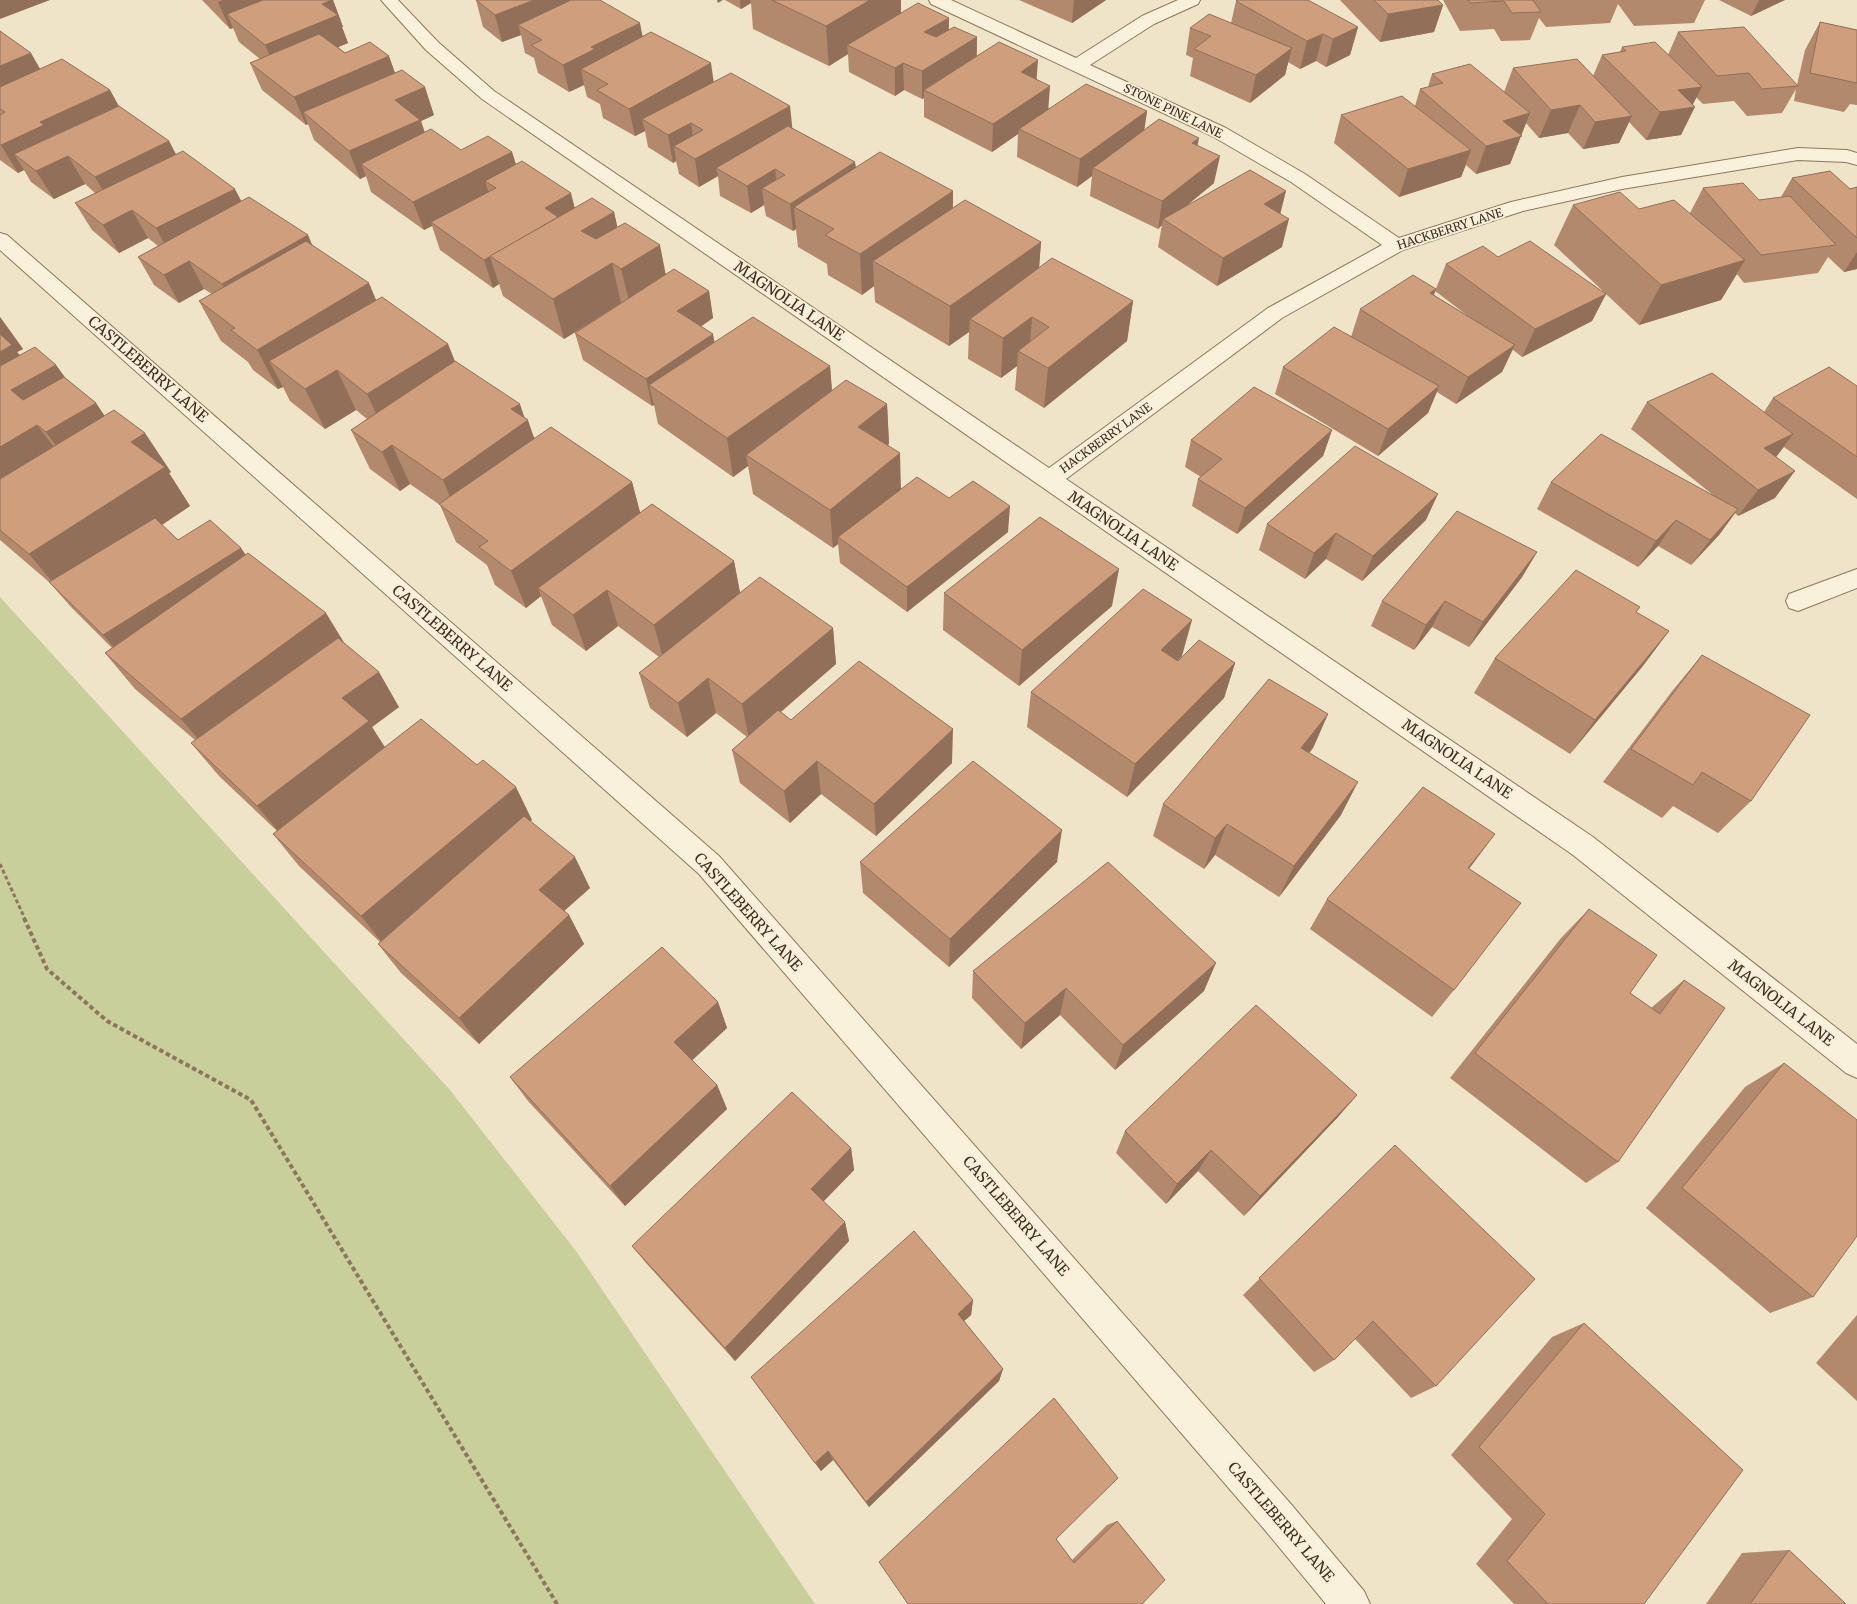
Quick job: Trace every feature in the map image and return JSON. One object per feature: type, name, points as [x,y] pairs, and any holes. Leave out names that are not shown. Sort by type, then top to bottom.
[{"type":"street","name":"MAGNOLIA LANE","points":[[389,0],[432,46],[488,95],[1583,846],[1857,1063]]},
{"type":"street","name":"STONE PINE LANE","points":[[937,0],[1219,132],[1298,178],[1396,246]]},
{"type":"street","points":[[1078,65],[1148,20],[1192,0]]},
{"type":"street","name":"HACKBERRY LANE","points":[[1049,480],[1275,313],[1396,246],[1518,206],[1622,183],[1798,154],[1847,156],[1857,160]]},
{"type":"street","name":"CASTLEBERRY LANE","points":[[0,239],[709,865],[1264,1501],[1351,1604]]},
{"type":"street","points":[[1798,601],[1857,578]]},
{"type":"path","points":[[0,864],[47,969],[107,1021],[251,1100],[557,1604]]},
{"type":"green space","points":[[0,597],[450,1090],[576,1251],[815,1604],[0,1604]]},
{"type":"building","points":[[263,0],[332,0],[322,4],[338,15],[265,45],[227,14]]},
{"type":"building","points":[[476,0],[534,0],[495,15]]},
{"type":"building","points":[[571,0],[600,0],[640,23],[591,47],[595,49],[563,65],[531,45],[542,40],[518,25]]},
{"type":"building","points":[[772,0],[870,0],[826,26]]},
{"type":"building","points":[[1237,0],[1308,0],[1358,27],[1333,39],[1323,34],[1307,41]]},
{"type":"building","points":[[1374,0],[1438,0],[1443,5],[1388,14]]},
{"type":"building","points":[[1468,0],[1533,0],[1541,12],[1512,13],[1504,1],[1470,3]]},
{"type":"building","points":[[918,3],[949,18],[924,32],[936,37],[954,27],[977,37],[922,71],[903,63],[895,68],[847,45]]},
{"type":"building","points":[[1209,14],[1292,48],[1256,75],[1194,49],[1211,36],[1190,28]]},
{"type":"building","points":[[1820,22],[1857,30],[1857,83],[1810,73]]},
{"type":"building","points":[[1744,27],[1798,86],[1762,89],[1749,73],[1717,76],[1678,32]]},
{"type":"building","points":[[0,31],[31,53],[0,66]]},
{"type":"building","points":[[651,32],[711,63],[629,109],[597,90],[608,84],[581,69]]},
{"type":"building","points":[[319,34],[345,53],[370,42],[389,56],[294,97],[250,63]]},
{"type":"building","points":[[999,42],[1038,60],[1021,72],[1050,86],[993,124],[924,90]]},
{"type":"building","points":[[1655,42],[1702,87],[1678,90],[1695,107],[1660,112],[1602,55],[1626,51],[1622,47]]},
{"type":"building","points":[[62,59],[110,90],[40,122],[44,125],[0,145],[0,115],[5,112],[0,109],[0,87]]},
{"type":"building","points":[[1577,59],[1632,116],[1595,122],[1580,105],[1551,110],[1513,68]]},
{"type":"building","points":[[1470,64],[1530,113],[1503,121],[1522,136],[1486,146],[1420,89],[1443,83],[1432,74]]},
{"type":"building","points":[[402,70],[425,87],[395,100],[420,120],[349,151],[303,112]]},
{"type":"building","points":[[731,73],[790,106],[695,159],[674,146],[703,130],[691,123],[668,135],[642,119]]},
{"type":"building","points":[[1086,84],[1147,111],[1080,159],[1019,129]]},
{"type":"building","points":[[1402,96],[1471,150],[1408,169],[1341,115]]},
{"type":"building","points":[[119,106],[169,141],[95,177],[68,156],[36,171],[14,154]]},
{"type":"building","points":[[1159,119],[1199,138],[1192,143],[1220,156],[1162,201],[1093,168]]},
{"type":"building","points":[[788,126],[855,162],[790,204],[762,188],[785,175],[775,169],[747,186],[716,168]]},
{"type":"building","points":[[431,129],[461,150],[488,136],[512,152],[413,202],[361,164]]},
{"type":"building","points":[[183,151],[235,189],[156,228],[132,210],[103,225],[75,203]]},
{"type":"building","points":[[880,152],[953,191],[860,254],[825,235],[834,229],[794,207]]},
{"type":"building","points":[[522,161],[571,193],[545,208],[558,217],[484,260],[431,222],[496,188],[485,181]]},
{"type":"building","points":[[1250,170],[1286,191],[1264,204],[1289,219],[1223,258],[1163,219]]},
{"type":"building","points":[[1830,171],[1850,189],[1857,187],[1857,238],[1792,178]]},
{"type":"building","points":[[1743,183],[1759,200],[1790,196],[1836,245],[1761,255],[1703,188]]},
{"type":"building","points":[[1620,192],[1639,209],[1674,200],[1745,260],[1661,285],[1573,205]]},
{"type":"building","points":[[249,197],[308,235],[222,284],[189,261],[164,275],[138,257]]},
{"type":"building","points":[[592,198],[614,212],[581,231],[596,239],[625,223],[660,245],[621,269],[612,263],[553,299],[490,256]]},
{"type":"building","points":[[965,200],[1041,242],[950,306],[873,261]]},
{"type":"building","points":[[306,241],[369,283],[257,350],[231,330],[235,328],[199,301]]},
{"type":"building","points":[[1530,241],[1606,294],[1535,329],[1446,264],[1483,246],[1498,257]]},
{"type":"building","points":[[1052,258],[1133,301],[1048,368],[1018,351],[1049,327],[1032,317],[1003,338],[970,319]]},
{"type":"building","points":[[674,269],[709,291],[677,311],[713,334],[646,379],[575,333]]},
{"type":"building","points":[[1413,275],[1436,289],[1430,293],[1515,345],[1468,377],[1360,309]]},
{"type":"building","points":[[382,297],[448,344],[367,394],[337,370],[305,389],[269,361]]},
{"type":"building","points":[[753,317],[830,366],[727,438],[649,385]]},
{"type":"building","points":[[1334,327],[1439,386],[1388,429],[1283,367]]},
{"type":"building","points":[[0,334],[12,345],[0,352]]},
{"type":"building","points":[[35,347],[56,365],[11,390],[23,400],[64,377],[96,403],[46,432],[37,425],[0,447],[0,366]]},
{"type":"building","points":[[455,361],[520,404],[511,409],[528,420],[443,480],[392,445],[382,452],[351,430]]},
{"type":"building","points":[[1829,367],[1857,386],[1857,457],[1773,398]]},
{"type":"building","points":[[1712,373],[1793,434],[1764,448],[1795,471],[1758,490],[1647,402]]},
{"type":"building","points":[[846,380],[887,404],[858,427],[900,453],[830,510],[746,455]]},
{"type":"building","points":[[1254,387],[1332,430],[1245,508],[1198,479],[1222,459],[1191,440]]},
{"type":"building","points":[[114,410],[145,433],[131,442],[165,467],[29,554],[0,530],[0,479]]},
{"type":"building","points":[[551,427],[632,482],[511,571],[479,547],[488,541],[439,504]]},
{"type":"building","points":[[1601,434],[1738,509],[1710,540],[1676,520],[1656,541],[1551,482]]},
{"type":"building","points":[[1355,446],[1438,494],[1373,556],[1336,533],[1314,553],[1267,524]]},
{"type":"building","points":[[917,477],[949,498],[973,481],[1010,506],[907,587],[838,537]]},
{"type":"building","points":[[652,504],[734,561],[654,625],[607,590],[573,615],[538,588]]},
{"type":"building","points":[[1457,511],[1537,552],[1483,622],[1445,601],[1426,625],[1382,601]]},
{"type":"building","points":[[1040,517],[1119,569],[1022,650],[944,593]]},
{"type":"building","points":[[155,518],[178,540],[210,520],[241,548],[103,635],[49,582]]},
{"type":"building","points":[[248,553],[326,613],[181,719],[105,653]]},
{"type":"building","points":[[1576,570],[1640,607],[1636,612],[1669,631],[1595,720],[1495,658]]},
{"type":"building","points":[[760,577],[833,628],[742,704],[708,678],[678,703],[639,673]]},
{"type":"building","points":[[1143,589],[1192,620],[1161,650],[1178,661],[1199,640],[1235,663],[1135,764],[1031,692]]},
{"type":"building","points":[[338,638],[379,672],[342,698],[369,721],[257,806],[191,743]]},
{"type":"building","points":[[1702,655],[1810,715],[1751,801],[1702,772],[1693,785],[1631,749]]},
{"type":"building","points":[[859,661],[953,729],[874,804],[817,761],[784,791],[732,750],[778,710],[791,720]]},
{"type":"building","points":[[1269,679],[1328,714],[1301,748],[1358,782],[1294,866],[1227,824],[1215,838],[1163,804]]},
{"type":"building","points":[[421,719],[477,765],[483,760],[516,787],[361,916],[273,834]]},
{"type":"building","points":[[973,761],[1062,830],[950,939],[860,862]]},
{"type":"building","points":[[1423,787],[1495,834],[1468,868],[1521,903],[1454,990],[1327,899]]},
{"type":"building","points":[[524,816],[575,857],[539,890],[569,915],[459,1018],[378,944]]},
{"type":"building","points":[[1108,862],[1216,963],[1123,1045],[1066,988],[1025,1023],[973,971]]},
{"type":"building","points":[[1589,909],[1657,955],[1630,993],[1660,1014],[1684,980],[1725,1008],[1618,1162],[1475,1053]]},
{"type":"building","points":[[662,947],[718,1002],[674,1042],[717,1085],[610,1186],[510,1077]]},
{"type":"building","points":[[1256,1005],[1357,1095],[1260,1196],[1211,1150],[1177,1184],[1125,1131]]},
{"type":"building","points":[[1784,1063],[1857,1120],[1857,1236],[1813,1297],[1682,1188]]},
{"type":"building","points":[[792,1092],[851,1148],[811,1189],[845,1222],[725,1348],[632,1246]]},
{"type":"building","points":[[1395,1145],[1535,1279],[1436,1386],[1373,1321],[1334,1360],[1259,1278]]},
{"type":"building","points":[[914,1231],[973,1300],[958,1314],[1003,1369],[866,1502],[828,1451],[815,1463],[751,1377]]},
{"type":"building","points":[[1584,1323],[1743,1470],[1644,1604],[1548,1604],[1507,1561],[1545,1514],[1479,1447]]},
{"type":"building","points":[[1054,1398],[1118,1478],[1056,1539],[1074,1563],[1117,1521],[1165,1580],[1142,1604],[908,1604],[879,1562]]},
{"type":"building","points":[[1789,1550],[1846,1604],[1750,1604]]}]
